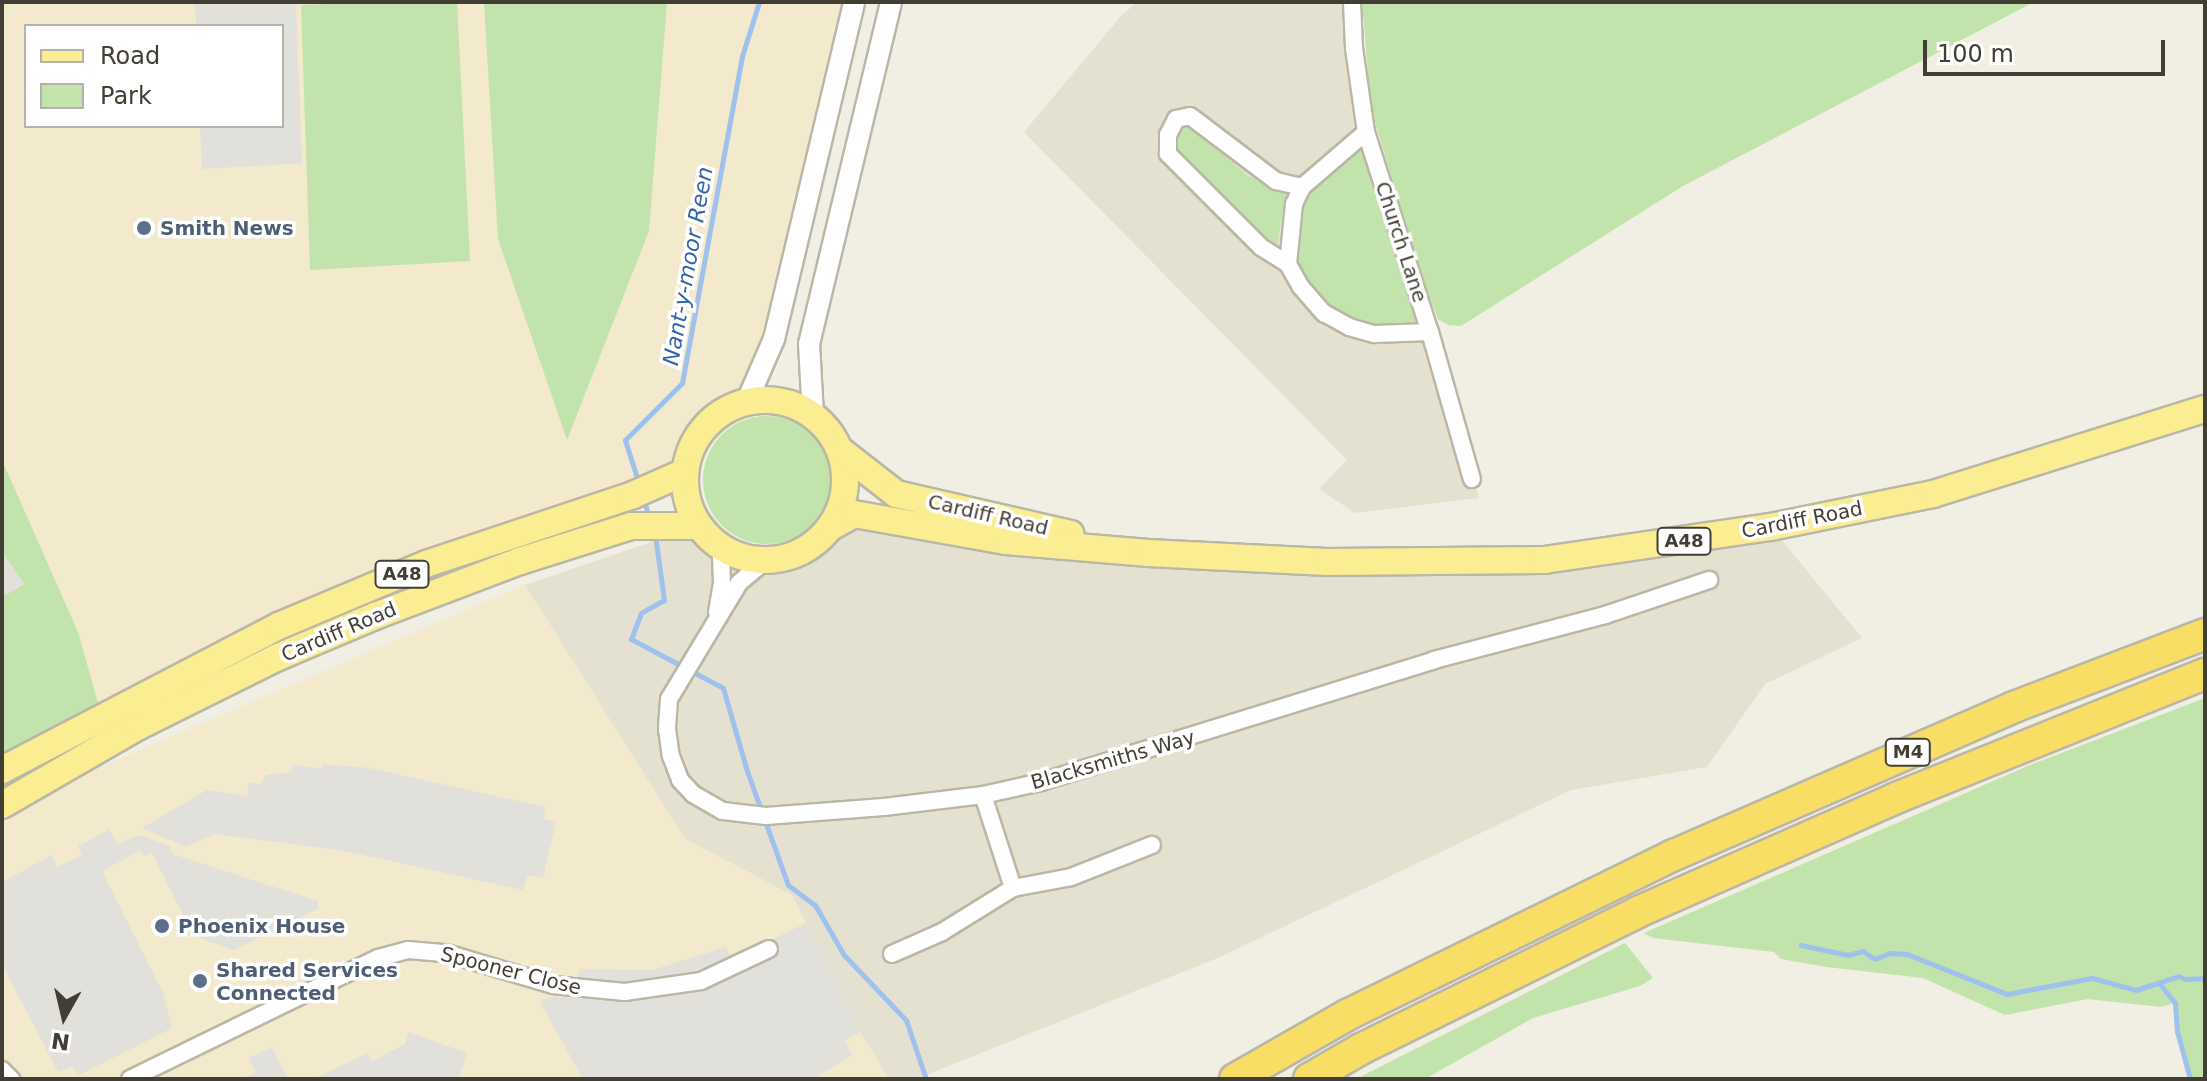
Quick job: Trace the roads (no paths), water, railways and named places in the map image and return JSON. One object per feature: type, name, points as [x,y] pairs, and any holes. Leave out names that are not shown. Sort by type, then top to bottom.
[{"type":"highway","name":"M4","points":[[1235,1079],[1347,1015],[1609,886],[1870,768],[2205,634]]},
{"type":"highway","name":"M4","points":[[1309,1079],[1361,1049],[1630,916],[1896,798],[2205,674]]},
{"type":"main road","points":[[747,401],[782,401],[813,415],[830,431],[841,451],[845,491],[831,527],[813,546],[791,557],[765,561],[742,558],[721,548],[698,526],[687,500],[685,472],[692,445],[709,422],[747,401]]},
{"type":"main road","name":"Cardiff Road","points":[[831,527],[854,514],[1006,541],[1148,553],[1327,562],[1544,560],[1624,551],[1771,527],[1933,494],[2205,409]]},
{"type":"main road","name":"Cardiff Road","points":[[841,451],[896,494],[1148,553]]},
{"type":"main road","name":"Cardiff Road","points":[[2,770],[281,625],[426,564],[633,495],[685,472]]},
{"type":"main road","name":"Cardiff Road","points":[[2,805],[139,726],[276,658],[375,616],[520,561],[631,526],[698,526]]},
{"type":"street","points":[[747,401],[774,339],[854,2]]},
{"type":"street","points":[[813,415],[809,344],[891,2]]},
{"type":"street","name":"Church Lane","points":[[1352,2],[1354,48],[1366,132],[1430,332],[1472,479]]},
{"type":"street","points":[[1302,187],[1276,181],[1190,116],[1176,119],[1168,135],[1168,154],[1261,247],[1288,264],[1301,287],[1324,313],[1349,327],[1374,334],[1430,332]]},
{"type":"street","points":[[1288,264],[1294,204],[1302,187],[1366,132]]},
{"type":"street","name":"Blacksmiths Way","points":[[715,622],[722,584],[721,548]]},
{"type":"street","name":"Blacksmiths Way","points":[[765,561],[739,583],[669,699],[671,756],[680,780],[693,794],[723,811],[737,813],[791,814],[983,795],[1041,782],[1434,660],[1605,615],[1709,580]]},
{"type":"street","points":[[983,795],[1013,888]]},
{"type":"street","points":[[892,954],[942,932],[1013,888],[1071,877],[1152,845]]},
{"type":"street","name":"Spooner Close","points":[[130,1079],[378,958],[408,950],[446,953],[553,985],[625,992],[701,981],[769,949]]},
{"type":"street","points":[[2,1070],[11,1079]]},
{"type":"waterway","name":"Nant-y-moor Reen","points":[[639,484],[625,440],[682,383],[742,56],[759,2]]},
{"type":"waterway","name":"Nant-y-moor Reen","points":[[643,497],[649,518]]},
{"type":"waterway","points":[[655,535],[664,600],[641,613],[631,639],[723,688],[747,771],[788,885],[815,905],[844,955],[906,1020],[926,1079]]},
{"type":"waterway","name":"Nant-y-moor Reen","points":[[1801,945],[1848,955],[1863,951],[1875,959],[1890,953],[1907,954],[2007,994],[2092,978],[2136,990],[2179,976],[2185,979],[2205,978]]},
{"type":"waterway","points":[[2160,984],[2175,1003],[2177,1031],[2190,1079]]},
{"type":"place","name":"Smith News","points":[[144,228]]},
{"type":"place","name":"Phoenix House","points":[[162,926]]},
{"type":"place","name":"Shared Services Connected","points":[[200,981]]}]
